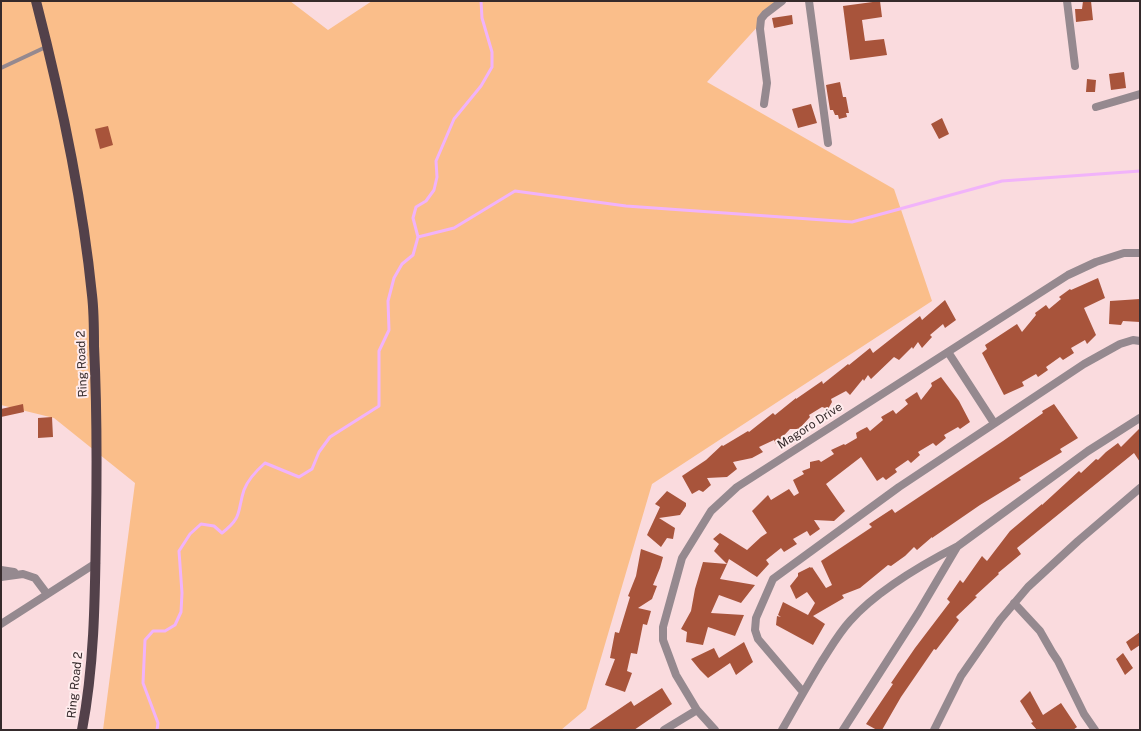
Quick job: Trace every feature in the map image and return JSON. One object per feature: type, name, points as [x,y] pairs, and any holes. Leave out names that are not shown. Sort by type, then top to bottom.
[{"type":"main road","name":"Ring Road 2","points":[[36,1],[48,46],[82,210],[92,296],[96,372],[96,563],[91,670],[88,702],[82,730]]},
{"type":"street","points":[[764,104],[767,83],[760,29],[761,19],[782,1]]},
{"type":"street","points":[[809,1],[828,143]]},
{"type":"street","points":[[1067,1],[1075,66]]},
{"type":"street","points":[[1096,107],[1140,94]]},
{"type":"street","name":"Magoro Drive","points":[[715,730],[697,710],[676,675],[663,640],[663,627],[682,558],[711,511],[737,487],[1068,275],[1096,262],[1124,253],[1140,254]]},
{"type":"street","points":[[803,692],[758,639],[755,630],[756,618],[773,579],[899,487],[994,423],[1090,361],[1120,344],[1133,340],[1140,341]]},
{"type":"street","points":[[948,352],[994,423]]},
{"type":"street","points":[[782,730],[803,692],[839,634],[855,616],[881,593],[938,556],[958,546],[1088,451],[1140,418]]},
{"type":"street","points":[[934,730],[961,676],[1000,620],[1014,603],[1028,587],[1078,540],[1140,488]]},
{"type":"street","points":[[843,730],[918,613],[958,546]]},
{"type":"street","points":[[1,624],[96,563]]},
{"type":"street","points":[[1,570],[35,578],[47,594]]},
{"type":"street","points":[[1,577],[23,574]]},
{"type":"street","points":[[1014,603],[1040,630],[1058,661],[1084,714],[1095,730]]},
{"type":"street","points":[[664,730],[697,710]]},
{"type":"lane","points":[[1,68],[48,46]]},
{"type":"shaded area","points":[[1,1],[290,1],[328,30],[372,1],[781,1],[707,82],[894,189],[932,301],[652,484],[586,709],[561,730],[103,730],[135,483],[54,418],[1,405]]},
{"type":"building","points":[[880,1],[882,17],[862,20],[865,41],[884,39],[887,55],[850,60],[843,6]]},
{"type":"building","points":[[1083,1],[1091,1],[1093,20],[1076,22],[1075,9],[1082,9]]},
{"type":"building","points":[[792,15],[793,24],[774,28],[772,18]]},
{"type":"building","points":[[1124,72],[1126,88],[1111,90],[1109,74]]},
{"type":"building","points":[[1087,79],[1096,80],[1095,92],[1086,92]]},
{"type":"building","points":[[840,82],[843,97],[846,97],[849,113],[846,113],[847,117],[839,119],[838,115],[835,115],[833,110],[830,110],[826,85]]},
{"type":"building","points":[[811,104],[817,123],[798,128],[792,109]]},
{"type":"building","points":[[942,118],[949,134],[939,139],[931,124]]},
{"type":"building","points":[[108,126],[113,145],[100,149],[95,129]]},
{"type":"building","points":[[1098,278],[1105,298],[1084,308],[1096,335],[1087,344],[1085,340],[1071,348],[1074,353],[1063,360],[1060,357],[1046,367],[1048,370],[1038,377],[1036,374],[1022,382],[1024,386],[1004,395],[982,353],[987,349],[985,345],[1017,324],[1022,332],[1036,315],[1035,313],[1046,305],[1049,309],[1061,299],[1059,297],[1070,289],[1071,290]]},
{"type":"building","points":[[1140,299],[1140,322],[1123,321],[1121,325],[1109,324],[1110,301]]},
{"type":"building","points":[[945,300],[956,320],[945,328],[943,324],[930,335],[932,337],[922,348],[918,342],[913,349],[912,347],[899,360],[894,357],[871,379],[868,375],[864,381],[863,379],[850,395],[846,391],[831,399],[832,402],[828,409],[822,407],[809,415],[810,417],[799,429],[790,429],[776,444],[774,440],[759,447],[763,452],[752,458],[733,462],[737,469],[727,477],[707,478],[711,485],[703,492],[699,490],[692,494],[682,476],[706,460],[722,445],[723,446],[748,431],[749,432],[773,413],[775,415],[796,398],[822,381],[823,384],[870,348],[873,353],[920,316],[922,320]]},
{"type":"building","points":[[941,377],[959,401],[970,422],[960,429],[958,427],[944,435],[946,438],[936,446],[933,443],[918,452],[920,455],[911,463],[908,460],[895,469],[897,472],[886,480],[883,477],[877,481],[861,457],[826,484],[845,511],[834,521],[814,520],[820,529],[810,536],[807,531],[793,539],[797,544],[784,552],[781,548],[766,560],[769,564],[757,577],[729,559],[727,564],[714,551],[719,544],[713,539],[720,533],[747,550],[767,533],[752,511],[768,495],[771,500],[789,489],[794,496],[799,493],[793,480],[804,474],[802,471],[810,468],[810,462],[819,460],[821,462],[834,454],[831,450],[844,444],[845,445],[857,438],[856,433],[867,427],[870,431],[883,420],[881,417],[893,410],[896,414],[908,404],[905,400],[917,392],[921,400],[932,386],[931,383]]},
{"type":"building","points":[[23,404],[24,412],[1,417],[1,409]]},
{"type":"building","points":[[1054,404],[1078,438],[1060,449],[1062,452],[1019,478],[1021,480],[932,537],[917,550],[914,547],[905,556],[891,566],[888,565],[860,588],[842,595],[844,598],[813,616],[825,624],[813,645],[776,625],[777,616],[781,617],[778,615],[783,602],[808,615],[815,603],[807,592],[796,599],[790,586],[798,576],[798,573],[812,567],[826,588],[832,585],[821,561],[872,527],[869,524],[892,509],[895,513],[1003,441],[1043,413],[1042,411]]},
{"type":"building","points":[[52,417],[53,437],[38,438],[38,418]]},
{"type":"building","points":[[1140,428],[1140,462],[1134,453],[1017,548],[1021,554],[998,573],[999,574],[975,596],[977,597],[956,617],[959,620],[936,650],[934,649],[901,697],[882,730],[877,730],[866,724],[893,684],[891,683],[915,648],[950,602],[947,599],[960,580],[963,583],[982,556],[987,561],[1010,531],[1042,505],[1079,471],[1081,473],[1096,459],[1098,460],[1118,443],[1121,447]]},
{"type":"building","points":[[667,491],[686,503],[686,506],[680,515],[659,518],[675,528],[673,539],[667,538],[661,547],[647,535],[660,507],[655,504]]},
{"type":"building","points":[[641,549],[663,557],[653,585],[657,586],[652,599],[638,608],[651,611],[647,625],[643,624],[637,654],[631,653],[627,671],[632,673],[625,692],[605,685],[615,659],[610,658],[615,632],[619,633],[630,597],[628,596],[636,576]]},
{"type":"building","points":[[703,562],[727,564],[720,579],[755,585],[741,603],[719,595],[711,613],[744,615],[735,636],[708,627],[703,645],[686,642],[687,632],[681,629],[691,611],[695,589]]},
{"type":"building","points":[[1140,632],[1140,645],[1131,651],[1126,642]]},
{"type":"building","points":[[744,642],[753,662],[736,675],[730,663],[708,678],[691,659],[714,648],[719,658]]},
{"type":"building","points":[[1123,653],[1133,668],[1125,675],[1116,659]]},
{"type":"building","points":[[662,688],[672,704],[634,730],[588,730],[631,701],[634,706]]},
{"type":"building","points":[[1030,691],[1043,715],[1061,703],[1077,727],[1073,730],[1037,730],[1031,723],[1033,722],[1020,701]]},
{"type":"waterway","points":[[157,730],[158,723],[143,683],[145,640],[153,631],[165,631],[175,625],[181,612],[182,593],[179,551],[190,534],[201,524],[214,526],[222,533],[236,518],[244,490],[248,482],[255,472],[265,463],[299,477],[312,469],[319,452],[330,437],[379,406],[379,351],[389,330],[388,301],[394,278],[402,264],[413,255],[418,237],[413,218],[416,207],[426,201],[434,190],[437,177],[436,161],[454,119],[481,86],[492,67],[492,52],[482,18],[481,1]]},
{"type":"waterway","points":[[418,237],[454,228],[515,191],[626,206],[852,222],[1002,181],[1140,171]]}]
